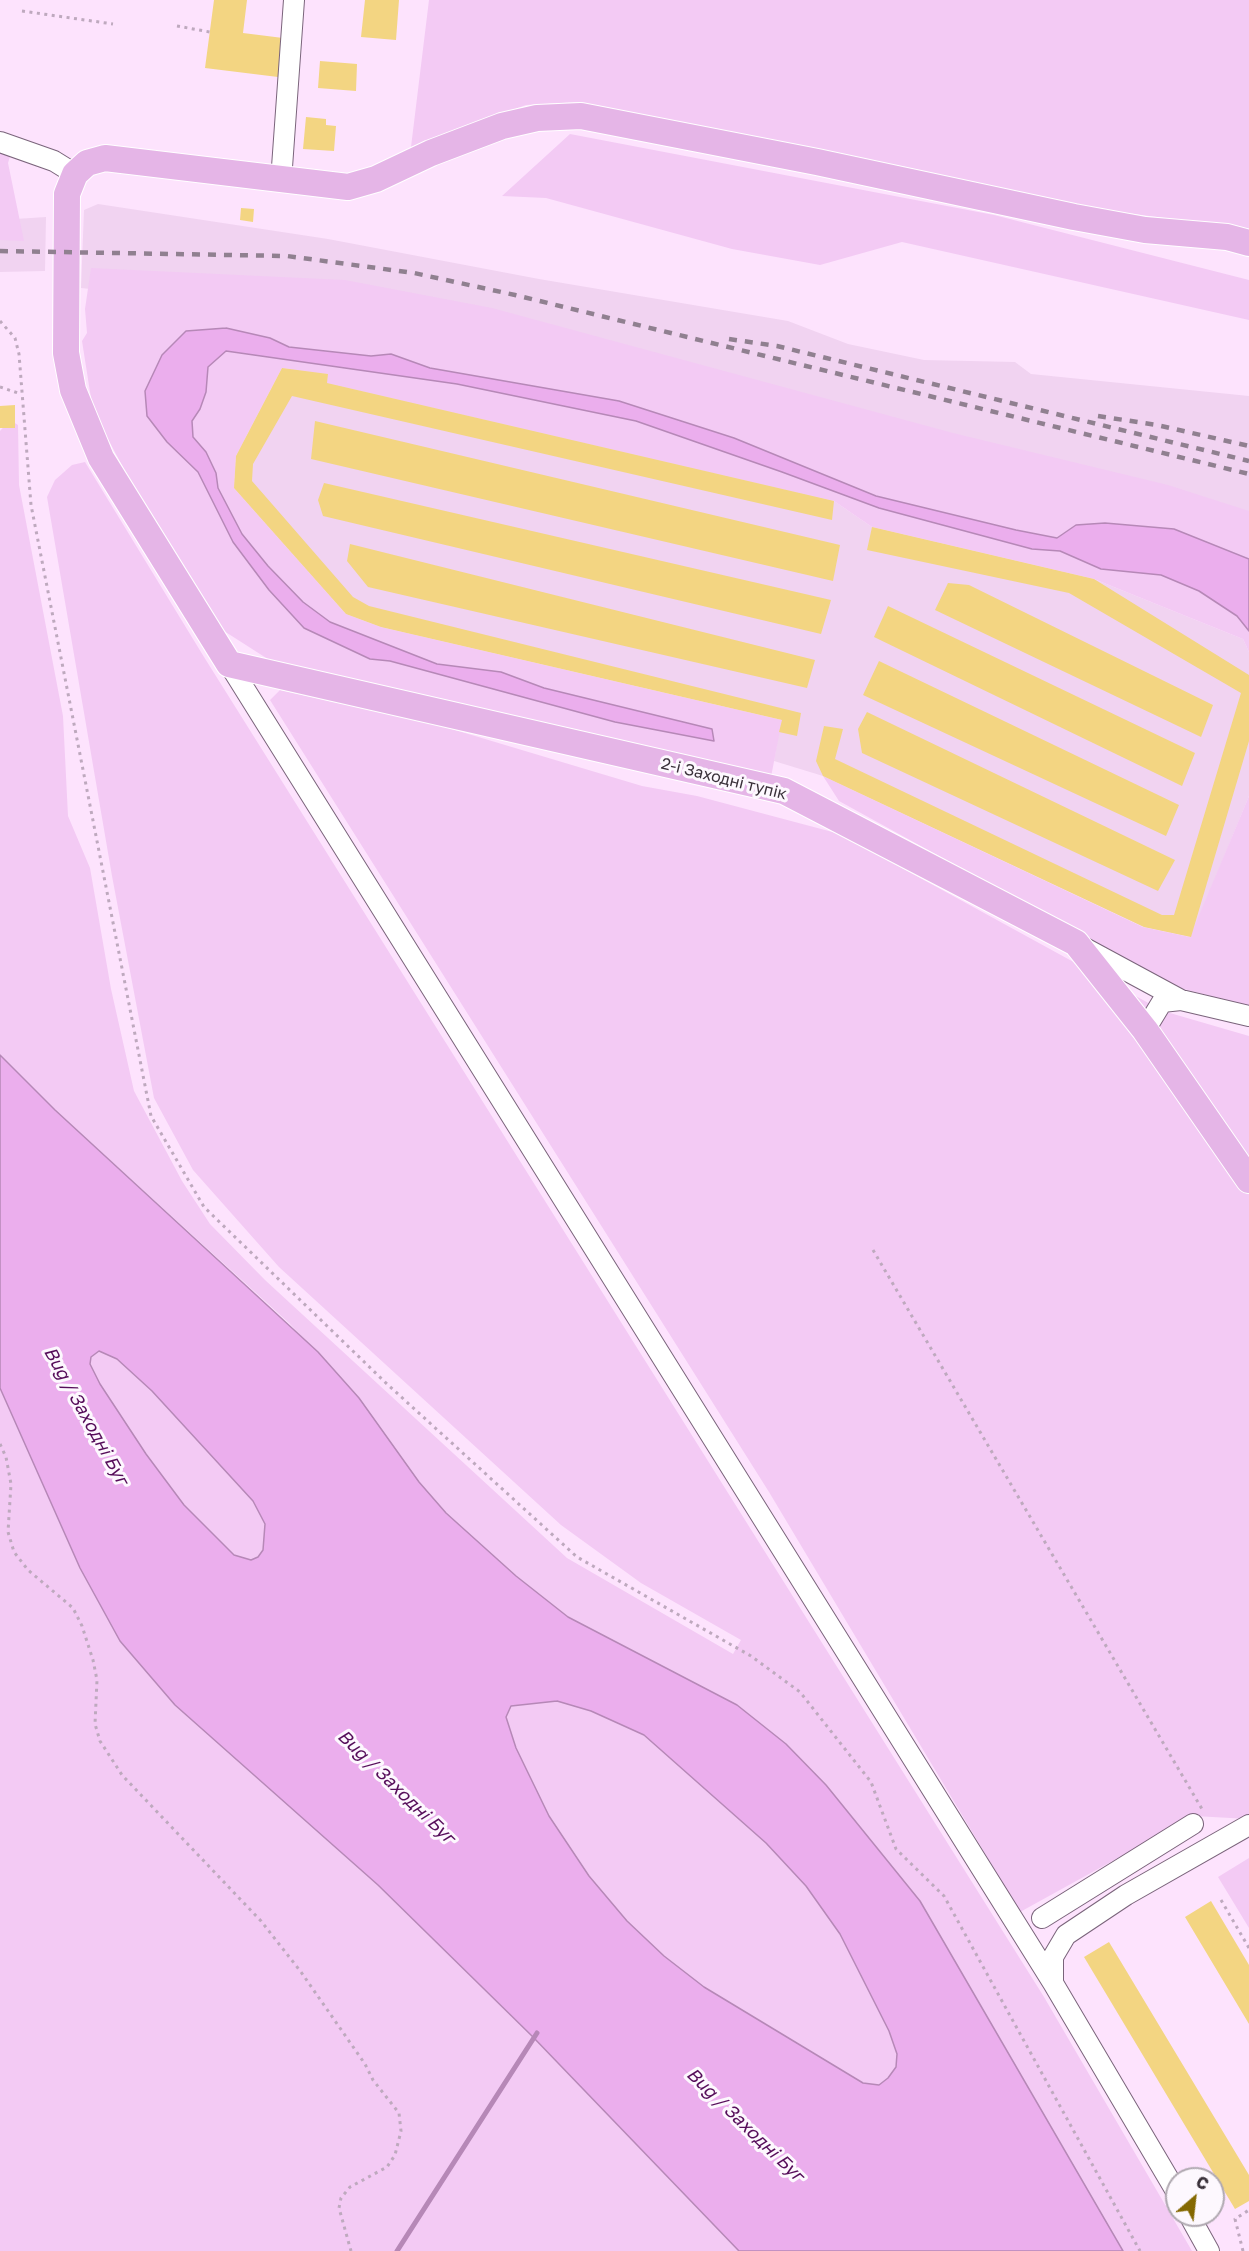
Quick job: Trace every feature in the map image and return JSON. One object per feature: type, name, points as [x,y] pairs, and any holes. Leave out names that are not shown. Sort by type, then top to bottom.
[{"type":"main road","points":[[229,664],[101,458],[73,390],[66,353],[67,194],[75,174],[87,163],[105,158],[281,181],[348,187],[376,179],[431,153],[502,126],[537,118],[581,116],[828,164],[1074,218],[1145,230],[1227,237],[1249,243]]},
{"type":"main road","name":"2-і Заходні тупік","points":[[229,664],[784,791],[1076,943]]},
{"type":"main road","points":[[1076,943],[1145,1030],[1249,1180]]},
{"type":"street","points":[[281,181],[294,0]]},
{"type":"street","points":[[0,142],[54,161],[75,174]]},
{"type":"street","points":[[229,664],[1053,1983],[1165,2173]]},
{"type":"street","name":"2-і Заходні тупік","points":[[1076,943],[1180,1000],[1249,1016]]},
{"type":"street","points":[[1145,1030],[1162,1002],[1180,1000]]},
{"type":"street","points":[[1042,1918],[1198,1817]]},
{"type":"street","points":[[1053,1983],[1053,1957],[1066,1935],[1126,1895],[1249,1825]]},
{"type":"street","points":[[1114,1872],[1126,1895]]},
{"type":"street","points":[[1196,2227],[1209,2251]]},
{"type":"path","points":[[22,11],[113,24]]},
{"type":"path","points":[[177,26],[210,32]]},
{"type":"path","points":[[0,321],[15,338],[31,505],[151,1116],[204,1207],[387,1384],[577,1557],[751,1656],[800,1692],[871,1782],[896,1849],[944,1896],[1140,2251]]},
{"type":"path","points":[[0,387],[21,394]]},
{"type":"path","points":[[873,1250],[1198,1817]]},
{"type":"path","points":[[0,1444],[6,1457],[11,1484],[8,1532],[14,1552],[28,1570],[73,1608],[82,1626],[97,1680],[95,1724],[100,1741],[122,1775],[261,1921],[301,1972],[365,2064],[373,2080],[399,2113],[401,2131],[395,2155],[387,2167],[350,2187],[341,2198],[339,2208],[351,2251]]},
{"type":"path","points":[[1221,1900],[1249,1948]]},
{"type":"path","points":[[1243,2251],[1235,2219],[1249,2210]]},
{"type":"shaded area","points":[[429,0],[1249,0],[1249,229],[1111,211],[580,102],[526,105],[411,147]]},
{"type":"shaded area","points":[[0,134],[16,137],[8,163],[24,241],[0,240]]},
{"type":"shaded area","points":[[570,134],[994,215],[1249,280],[1249,320],[902,242],[820,265],[732,249],[546,198],[502,196]]},
{"type":"shaded area","points":[[98,204],[328,239],[539,279],[788,321],[848,344],[924,360],[1015,362],[1031,374],[1249,396],[1249,529],[374,319],[81,288],[84,210]]},
{"type":"shaded area","points":[[46,217],[45,271],[0,272],[0,220]]},
{"type":"shaded area","points":[[91,268],[345,280],[492,308],[953,433],[1168,485],[1249,511],[1249,652],[1243,639],[1094,579],[872,527],[834,501],[327,383],[328,374],[282,368],[236,456],[234,488],[346,614],[381,627],[782,720],[771,777],[274,663],[224,631],[133,486],[93,411],[82,341],[87,333],[85,309]]},
{"type":"shaded area","points":[[282,368],[340,372],[834,501],[872,527],[1094,579],[1243,639],[1249,652],[1249,796],[1191,937],[1144,927],[823,776],[774,761],[781,719],[381,627],[346,614],[234,488],[236,456]]},
{"type":"shaded area","points":[[10,420],[18,425],[19,485],[63,716],[68,816],[90,868],[111,989],[134,1091],[182,1181],[210,1224],[265,1280],[567,1558],[733,1654],[741,1640],[641,1583],[561,1525],[279,1267],[193,1170],[154,1098],[112,876],[47,497],[55,480],[72,465],[85,462],[204,657],[1044,1997],[1165,2205],[1165,2227],[1178,2227],[1192,2251],[1123,2251],[920,1901],[826,1785],[786,1744],[737,1705],[567,1617],[516,1576],[446,1513],[419,1482],[359,1398],[289,1323],[55,1110],[0,1055],[0,431]]},
{"type":"shaded area","points":[[280,690],[445,727],[642,786],[697,796],[840,834],[1163,1011],[1249,1036],[1249,1819],[1194,1816],[1020,1912],[769,1492],[270,700]]},
{"type":"shaded area","points":[[823,776],[1143,927],[1190,937],[1249,796],[1249,1006],[1184,989],[1157,976],[839,801]]},
{"type":"shaded area","points":[[99,1351],[117,1359],[152,1391],[253,1501],[265,1524],[263,1550],[258,1557],[251,1560],[234,1555],[184,1505],[146,1454],[100,1384],[90,1364],[90,1357]]},
{"type":"shaded area","points":[[0,1388],[80,1568],[175,1705],[378,1885],[533,2037],[739,2251],[0,2251]]},
{"type":"shaded area","points":[[557,1701],[591,1711],[644,1735],[766,1843],[806,1886],[840,1934],[889,2031],[897,2053],[896,2067],[888,2078],[879,2085],[863,2083],[704,1987],[664,1956],[627,1921],[589,1876],[549,1816],[516,1748],[506,1717],[511,1706]]},
{"type":"shaded area","points":[[1249,1858],[1249,1928],[1218,1877]]},
{"type":"water","points":[[226,328],[270,338],[289,347],[371,356],[391,354],[430,368],[619,401],[734,438],[876,496],[1016,530],[1057,538],[1076,525],[1105,523],[1174,529],[1249,559],[1249,631],[1237,616],[1199,591],[1161,575],[1101,569],[1060,551],[1032,549],[879,508],[636,421],[457,384],[226,351],[208,367],[206,392],[200,409],[192,421],[193,437],[206,452],[216,473],[218,488],[242,534],[268,566],[303,602],[330,622],[437,664],[501,672],[544,688],[712,729],[714,741],[615,722],[390,661],[370,659],[304,628],[269,590],[233,542],[198,472],[167,442],[147,416],[145,391],[162,355],[186,331]]},
{"type":"water","name":"Bug / Заходні Буг","points":[[0,1055],[55,1110],[318,1352],[359,1398],[419,1482],[446,1513],[516,1576],[568,1617],[737,1705],[786,1744],[826,1785],[920,1901],[1123,2251],[739,2251],[533,2037],[378,1885],[175,1705],[120,1641],[80,1568],[0,1388]],"holes":[[[99,1351],[117,1359],[152,1391],[253,1501],[265,1524],[263,1550],[258,1557],[251,1560],[234,1555],[184,1505],[146,1454],[100,1384],[90,1364],[91,1357]],[[557,1701],[591,1711],[644,1735],[766,1843],[806,1886],[840,1934],[889,2031],[897,2054],[896,2067],[888,2078],[879,2085],[863,2083],[704,1987],[664,1956],[627,1921],[589,1876],[549,1816],[516,1748],[506,1717],[511,1706]]]},
{"type":"building","points":[[214,0],[247,0],[243,33],[283,38],[278,77],[205,68]]},
{"type":"building","points":[[365,0],[399,0],[396,40],[361,37]]},
{"type":"building","points":[[320,61],[357,64],[356,91],[318,88]]},
{"type":"building","points":[[306,117],[326,119],[326,125],[336,126],[334,151],[303,149]]},
{"type":"building","points":[[241,208],[254,209],[253,222],[240,220]]},
{"type":"building","points":[[282,368],[328,374],[327,383],[834,501],[832,520],[292,396],[253,464],[252,481],[353,597],[369,606],[801,713],[797,736],[779,732],[782,720],[381,627],[346,614],[234,488],[236,456]]},
{"type":"building","points":[[15,405],[15,428],[0,428],[0,406]]},
{"type":"building","points":[[315,421],[840,545],[833,581],[311,459]]},
{"type":"building","points":[[324,483],[831,600],[821,634],[323,516],[318,500]]},
{"type":"building","points":[[872,527],[1094,579],[1249,675],[1249,741],[1191,937],[1144,927],[823,776],[816,761],[824,726],[843,729],[835,759],[1162,915],[1174,915],[1241,693],[1069,593],[867,550]]},
{"type":"building","points":[[350,544],[815,660],[807,688],[368,587],[347,561]]},
{"type":"building","points":[[948,583],[969,585],[1213,705],[1201,737],[935,610]]},
{"type":"building","points":[[888,606],[1195,753],[1182,786],[874,637]]},
{"type":"building","points":[[879,661],[1179,805],[1166,836],[863,695]]},
{"type":"building","points":[[867,712],[1175,860],[1158,891],[862,753],[858,729]]},
{"type":"building","points":[[1211,1901],[1249,1965],[1249,2024],[1185,1917]]},
{"type":"building","points":[[1109,1942],[1249,2175],[1249,2201],[1235,2209],[1225,2192],[1225,2167],[1210,2167],[1084,1957]]},
{"type":"waterway","points":[[397,2251],[537,2033]]},
{"type":"railway","points":[[0,251],[287,256],[414,273],[515,295],[1249,474]]},
{"type":"railway","points":[[729,339],[777,346],[1249,461]]},
{"type":"railway","points":[[1098,416],[1157,425],[1249,446]]}]
